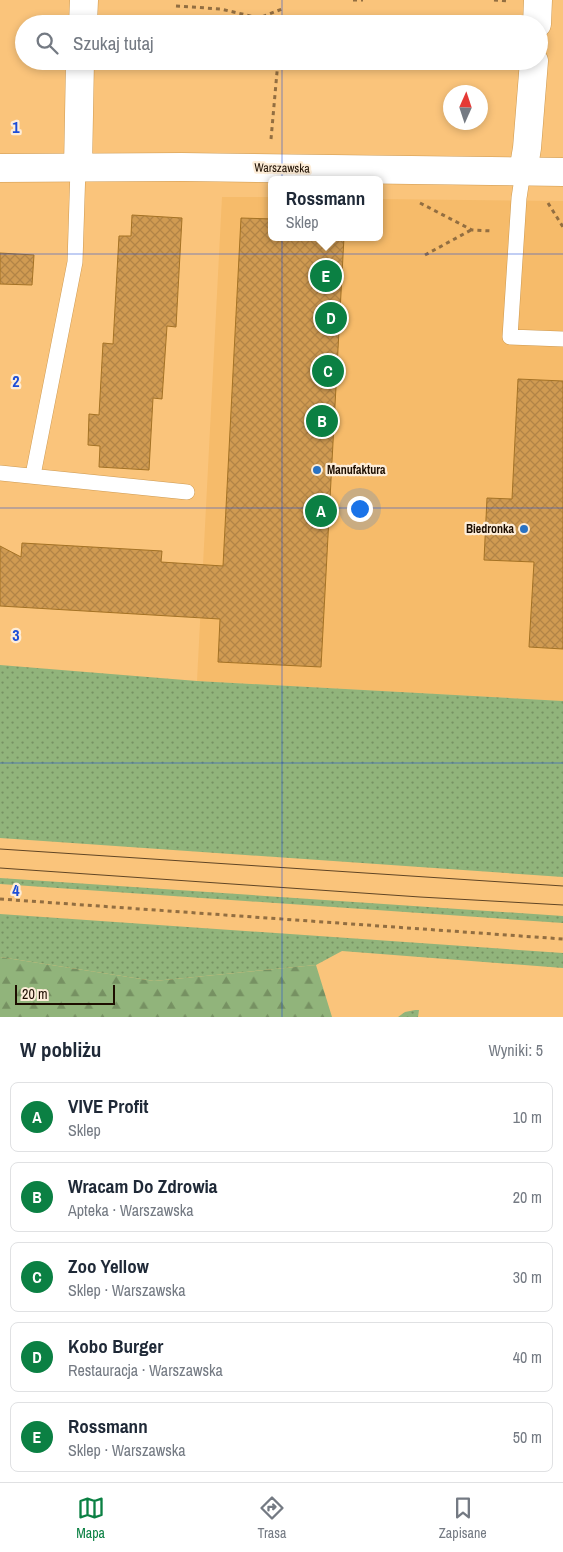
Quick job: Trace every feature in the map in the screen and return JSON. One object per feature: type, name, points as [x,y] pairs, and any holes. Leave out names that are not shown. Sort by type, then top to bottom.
[{"type":"street","points":[[83,15],[84,0]]},
{"type":"street","points":[[537,15],[538,0]]},
{"type":"street","points":[[78,168],[80,70]]},
{"type":"street","points":[[523,172],[528,148],[533,70]]},
{"type":"street","name":"Warszawska","points":[[0,168],[244,167],[563,172]]},
{"type":"lane","points":[[33,476],[75,262],[78,168]]},
{"type":"lane","points":[[523,172],[519,198],[510,337],[563,339]]},
{"type":"lane","points":[[0,473],[187,492]]},
{"type":"path","points":[[353,0],[363,0]]},
{"type":"path","points":[[494,0],[508,1]]},
{"type":"path","points":[[176,6],[221,9],[246,15]]},
{"type":"path","points":[[270,15],[282,9]]},
{"type":"path","points":[[271,142],[277,70]]},
{"type":"path","points":[[545,198],[563,227]]},
{"type":"path","points":[[416,201],[472,230],[425,255]]},
{"type":"path","points":[[0,899],[563,939]]},
{"type":"shaded area","points":[[222,197],[268,197],[268,241],[383,241],[383,199],[563,201],[563,701],[197,681]]},
{"type":"green space","points":[[0,665],[197,681],[563,701],[563,877],[0,838]]},
{"type":"green space","points":[[0,878],[563,916],[563,923],[0,884]]},
{"type":"green space","points":[[0,914],[563,953],[563,968],[342,951],[316,965],[154,981],[0,957]]},
{"type":"green space","points":[[0,957],[154,981],[316,965],[332,1017],[0,1017]]},
{"type":"green space","points":[[419,1010],[418,1017],[398,1017],[405,1012]]},
{"type":"building","points":[[132,215],[182,218],[176,327],[167,326],[162,399],[153,398],[149,470],[99,467],[100,446],[88,445],[89,414],[99,415],[103,343],[113,344],[119,236],[131,236]]},
{"type":"building","points":[[241,218],[268,219],[268,241],[344,241],[321,667],[218,662],[220,619],[0,606],[0,546],[21,557],[22,543],[162,551],[161,562],[223,566]]},
{"type":"building","points":[[0,253],[34,255],[32,285],[0,284]]},
{"type":"building","name":"Biedronka","points":[[518,379],[563,381],[563,649],[529,647],[534,562],[484,560],[487,498],[512,499]]},
{"type":"tram line","points":[[0,849],[563,886]]},
{"type":"tram line","points":[[0,868],[563,905]]},
{"type":"place","name":"Rossmann","points":[[326,276]]},
{"type":"place","name":"Kobo Burger","points":[[331,318]]},
{"type":"place","name":"Zoo Yellow","points":[[328,371]]},
{"type":"place","name":"Wracam Do Zdrowia","points":[[322,421]]},
{"type":"place","name":"Manufaktura","points":[[317,470]]},
{"type":"place","name":"VIVE Profit","points":[[321,511]]},
{"type":"place","name":"Biedronka","points":[[524,529]]}]
